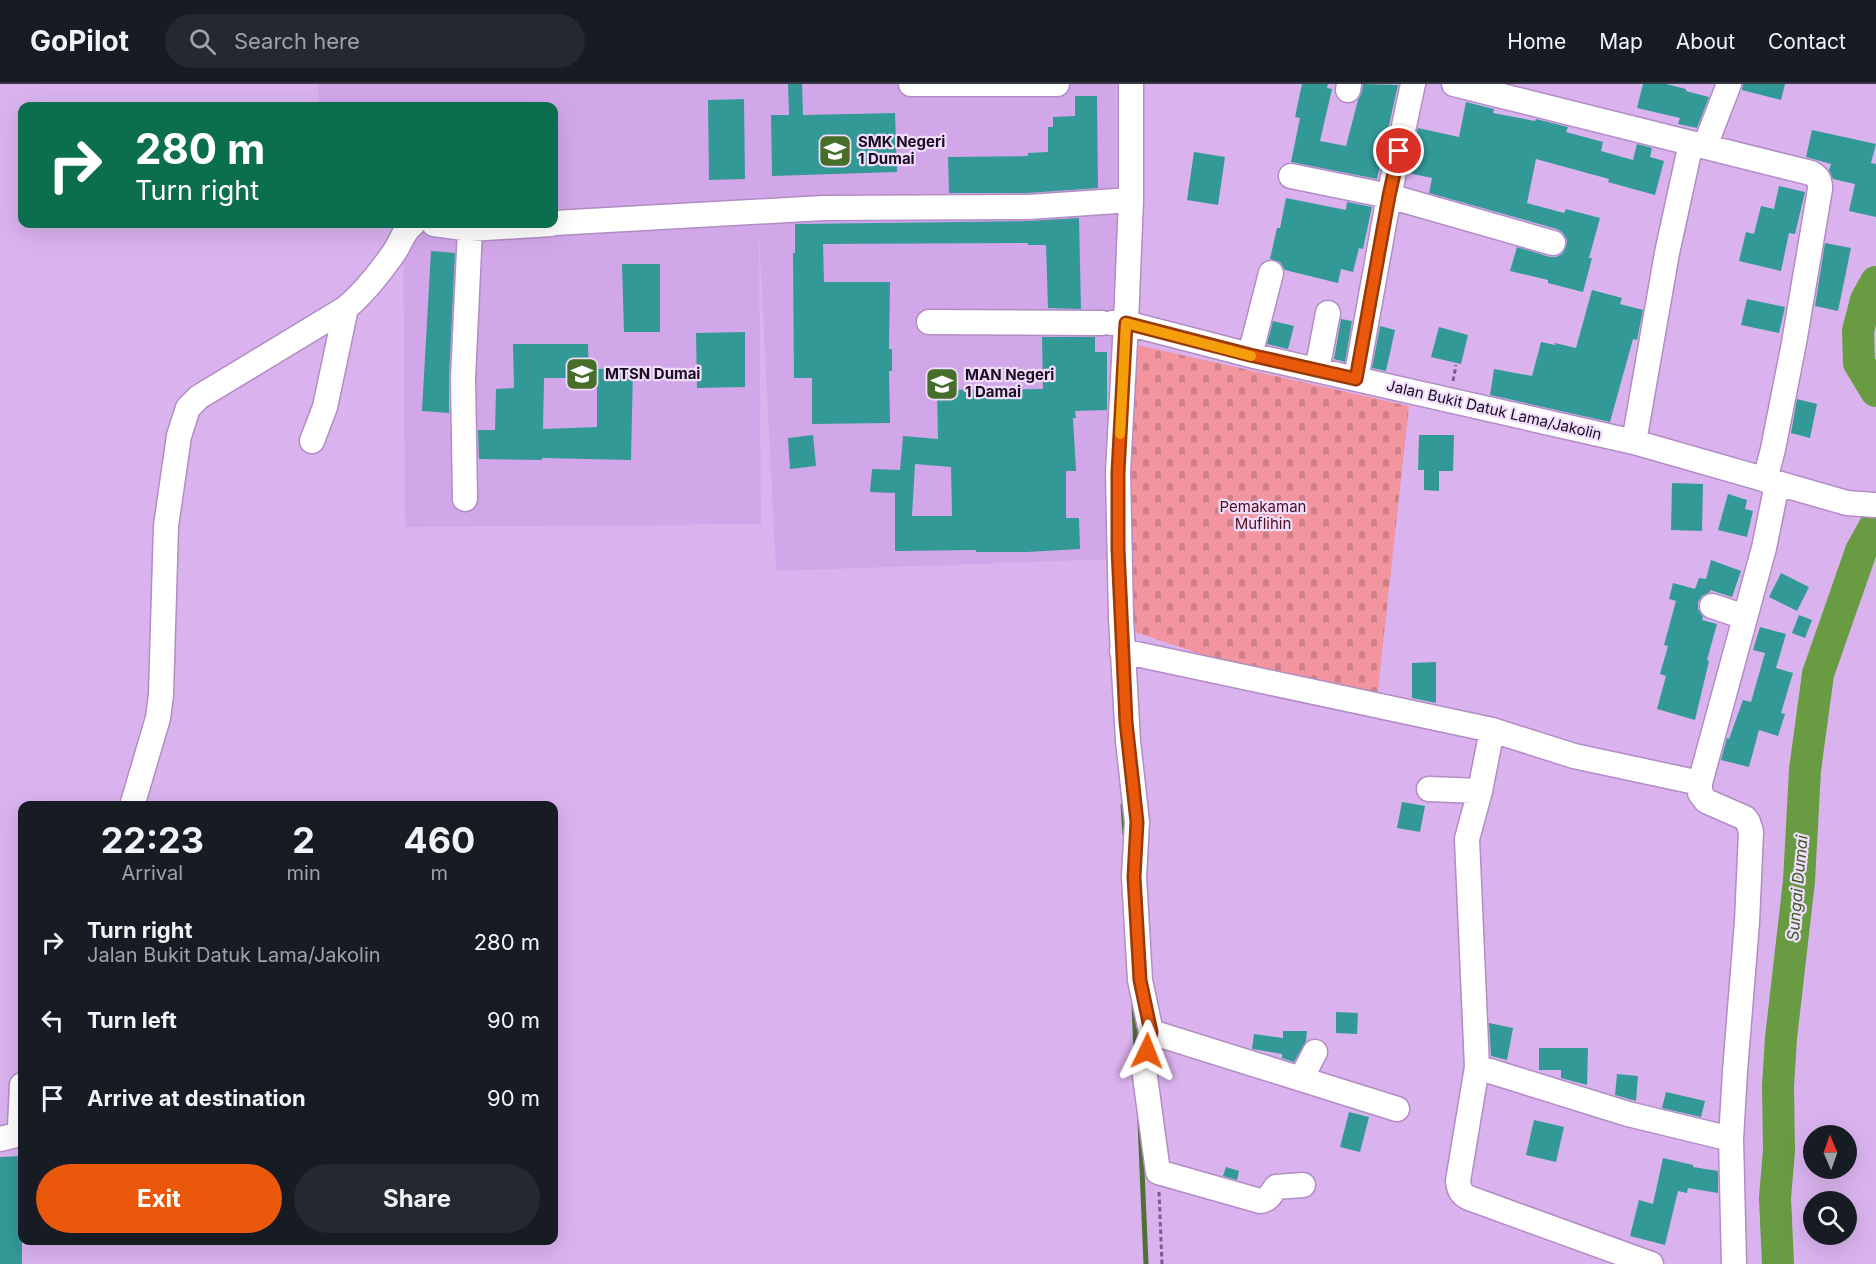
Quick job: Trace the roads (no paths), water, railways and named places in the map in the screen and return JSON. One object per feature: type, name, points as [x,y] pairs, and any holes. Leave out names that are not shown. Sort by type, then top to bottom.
[{"type":"street","points":[[911,84],[1057,84]]},
{"type":"street","points":[[1131,84],[1131,200],[1114,323],[1118,549],[1128,741],[1137,822],[1134,877],[1140,980],[1151,1032],[1144,1070],[1158,1172],[1260,1201],[1269,1198],[1276,1187],[1303,1185]]},
{"type":"street","points":[[1356,379],[1389,196],[1413,84]]},
{"type":"street","points":[[1454,84],[1537,94],[1698,144],[1811,173],[1820,181],[1794,344],[1773,449],[1769,526],[1699,789],[1706,801],[1745,818],[1751,832],[1747,922],[1731,1139],[1734,1264]]},
{"type":"street","points":[[1634,442],[1667,254],[1698,144],[1729,84]]},
{"type":"street","points":[[1291,176],[1389,196],[1553,243]]},
{"type":"street","points":[[558,223],[823,208],[1029,207],[1131,200]]},
{"type":"street","points":[[133,801],[158,718],[161,696],[166,526],[179,436],[188,408],[199,397],[346,308],[377,278],[408,228]]},
{"type":"street","points":[[463,228],[484,228]]},
{"type":"street","points":[[465,499],[464,378],[470,229]]},
{"type":"street","points":[[1250,355],[1271,273]]},
{"type":"street","points":[[312,441],[325,407],[346,308]]},
{"type":"street","points":[[1317,370],[1328,313]]},
{"type":"street","name":"Jalan Bukit Datuk Lama/Jakolin","points":[[929,322],[1114,323],[1634,442],[1847,503],[1876,505]]},
{"type":"street","points":[[1712,606],[1745,617]]},
{"type":"street","points":[[1122,651],[1492,730],[1574,756],[1700,783]]},
{"type":"street","points":[[1492,730],[1480,791],[1467,839],[1477,1067],[1458,1181],[1459,1188],[1462,1194],[1469,1198],[1651,1264]]},
{"type":"street","points":[[1429,789],[1480,791]]},
{"type":"street","points":[[1151,1032],[1396,1109]]},
{"type":"street","points":[[1301,1080],[1315,1052]]},
{"type":"street","points":[[1477,1067],[1628,1114],[1731,1139]]},
{"type":"street","points":[[0,1139],[16,1135],[18,1131]]},
{"type":"waterway","name":"Sungai Dumai","points":[[1876,282],[1866,300],[1858,331],[1859,363],[1876,391]]},
{"type":"waterway","name":"Sungai Dumai","points":[[1778,1264],[1775,1198],[1779,1150],[1778,1086],[1781,1038],[1799,881],[1805,770],[1818,674],[1861,551],[1876,524]]},
{"type":"waterway","points":[[1123,805],[1125,834]]},
{"type":"waterway","points":[[1134,1005],[1136,1053]]},
{"type":"waterway","points":[[1140,1122],[1146,1264]]},
{"type":"place","name":"SMK Negeri 1 Dumai","points":[[835,151]]},
{"type":"place","name":"MTSN Dumai","points":[[582,374]]},
{"type":"place","name":"MAN Negeri 1 Damai","points":[[942,384]]},
{"type":"park label","name":"Pemakaman Muflihin","points":[[1263,516]]}]
